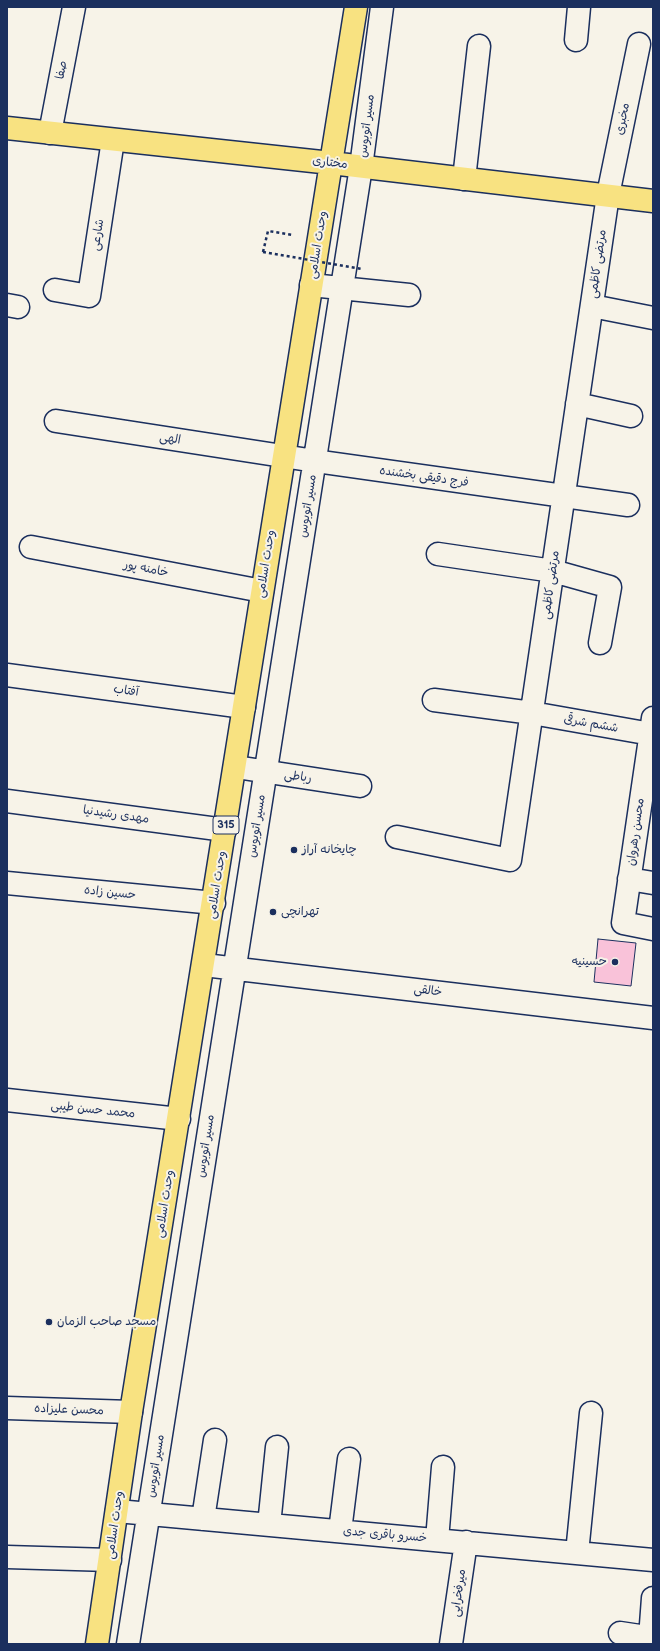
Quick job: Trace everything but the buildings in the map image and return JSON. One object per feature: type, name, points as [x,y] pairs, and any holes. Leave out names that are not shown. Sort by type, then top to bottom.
[{"type":"main road","name":"وحدت اسلامی","points":[[98,1644],[131,1412],[236,767],[262,591],[356,7]]},
{"type":"main road","name":"مختاری","points":[[7,128],[331,163],[653,201]]},
{"type":"street","name":"صفا","points":[[50,133],[74,7]]},
{"type":"street","name":"مسیر اتوبوس","points":[[128,1644],[361,167],[382,7]]},
{"type":"street","points":[[576,40],[579,7]]},
{"type":"street","name":"مخبری","points":[[608,195],[638,44]]},
{"type":"street","points":[[464,179],[479,46]]},
{"type":"street","name":"شارعی","points":[[54,290],[89,296],[113,140]]},
{"type":"street","name":"مرتضی کاظمی","points":[[397,837],[510,860],[608,195]]},
{"type":"street","points":[[312,285],[409,295]]},
{"type":"street","points":[[592,306],[653,318]]},
{"type":"street","points":[[577,404],[631,416]]},
{"type":"street","name":"الهی","points":[[56,421],[284,456]]},
{"type":"street","name":"فرج دقیقی بخشنده","points":[[284,456],[628,505]]},
{"type":"street","name":"خامنه پور","points":[[30,547],[262,591]]},
{"type":"street","points":[[438,554],[553,571],[610,587],[600,643]]},
{"type":"street","name":"آفتاب","points":[[7,675],[244,707]]},
{"type":"street","name":"ششم شرقی","points":[[434,700],[532,713],[652,726]]},
{"type":"street","name":"محسن رهروان","points":[[652,726],[644,836],[629,879],[623,923],[653,929]]},
{"type":"street","name":"رباطی","points":[[236,767],[360,786]]},
{"type":"street","name":"مهدی رشیدنیا","points":[[7,801],[225,830]]},
{"type":"street","points":[[629,879],[653,883]]},
{"type":"street","name":"حسین زاده","points":[[7,883],[214,903]]},
{"type":"street","name":"خالقی","points":[[204,965],[653,1018]]},
{"type":"street","name":"محمد حسن طیبی","points":[[7,1100],[179,1119]]},
{"type":"street","name":"محسن علیزاده","points":[[7,1408],[131,1412]]},
{"type":"street","points":[[577,1552],[590,1413]]},
{"type":"street","points":[[203,1518],[215,1440]]},
{"type":"street","points":[[269,1524],[277,1447]]},
{"type":"street","points":[[340,1531],[349,1459]]},
{"type":"street","points":[[438,1540],[444,1467]]},
{"type":"street","name":"خسرو باقری جدی","points":[[117,1511],[653,1560]]},
{"type":"street","name":"میرفخرایی","points":[[451,1644],[466,1542]]},
{"type":"street","points":[[7,1557],[110,1560]]},
{"type":"street","points":[[620,1632],[651,1638],[653,1598]]},
{"type":"path","points":[[268,231],[263,252],[362,269]]},
{"type":"place","name":"چایخانه آراز","points":[[294,850]]},
{"type":"place","name":"تهرانچی","points":[[273,912]]},
{"type":"place","name":"حسینیه","points":[[615,962]]},
{"type":"place","name":"مسجد صاحب الزمان","points":[[49,1322]]}]
